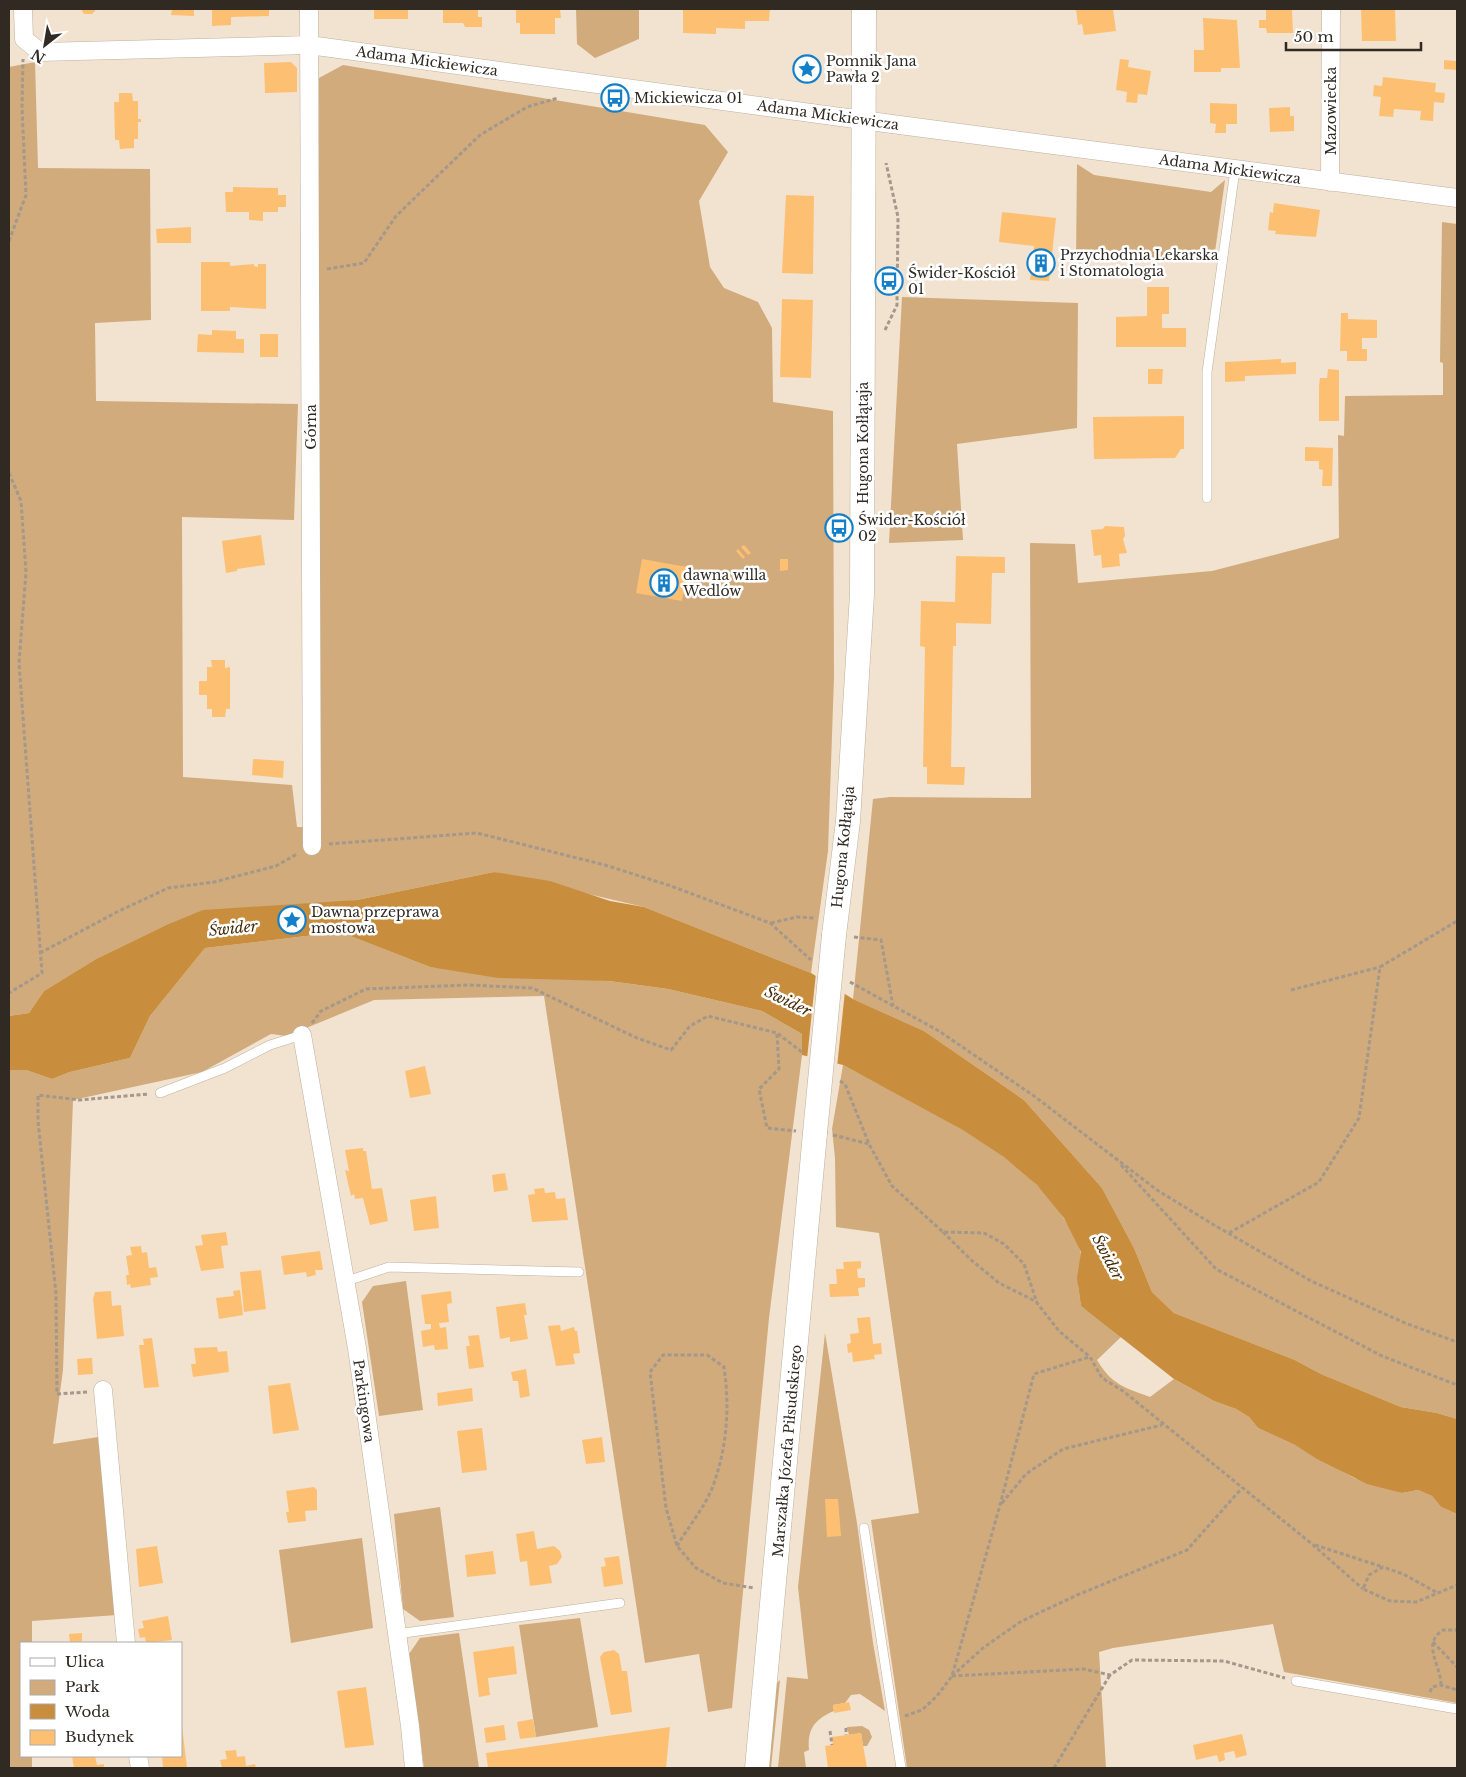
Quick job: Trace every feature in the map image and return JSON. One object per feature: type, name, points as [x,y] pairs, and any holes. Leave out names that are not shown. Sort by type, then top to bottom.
[{"type":"main road","name":"Hugona Kołłątaja","points":[[814,1133],[842,936],[862,594],[864,9]]},
{"type":"main road","name":"Marszałka Józefa Piłsudskiego","points":[[757,1768],[814,1133]]},
{"type":"street","points":[[23,9],[24,39]]},
{"type":"street","name":"Górna","points":[[309,9],[312,846]]},
{"type":"street","name":"Mazowiecka","points":[[1330,182],[1331,9]]},
{"type":"street","name":"Adama Mickiewicza","points":[[24,39],[40,52],[309,45],[1235,170],[1457,198]]},
{"type":"street","name":"Parkingowa","points":[[302,1035],[357,1348],[414,1768]]},
{"type":"street","points":[[103,1390],[126,1642]]},
{"type":"lane","points":[[1207,498],[1207,372],[1235,170]]},
{"type":"lane","points":[[160,1093],[225,1068],[270,1045],[302,1035]]},
{"type":"lane","points":[[344,1282],[389,1267],[579,1272]]},
{"type":"lane","points":[[864,1528],[901,1768]]},
{"type":"lane","points":[[397,1634],[620,1602]]},
{"type":"lane","points":[[1296,1681],[1457,1710]]},
{"type":"path","points":[[9,241],[26,195],[22,108],[24,39]]},
{"type":"path","points":[[310,272],[364,263],[396,216],[480,135],[527,107],[560,97]]},
{"type":"path","points":[[885,162],[898,217],[898,227],[897,305],[885,328]]},
{"type":"path","points":[[9,473],[21,501],[26,572],[18,663],[38,889],[42,972],[9,993]]},
{"type":"path","points":[[40,953],[117,912],[168,888],[214,882],[276,866],[312,846],[476,833],[605,865],[671,886],[770,923],[806,957],[814,962]]},
{"type":"path","points":[[770,923],[797,917],[814,918]]},
{"type":"path","points":[[1291,990],[1380,966],[1457,921]]},
{"type":"path","points":[[842,936],[881,940],[894,1006]]},
{"type":"path","points":[[1228,1233],[1319,1182],[1359,1118],[1380,966]]},
{"type":"path","points":[[846,980],[939,1031],[1034,1096],[1157,1190],[1228,1233],[1311,1281],[1405,1323],[1457,1342]]},
{"type":"path","points":[[302,1035],[321,1011],[366,989],[470,985],[532,988],[637,1038],[671,1050],[690,1026],[708,1016],[776,1034],[807,1056]]},
{"type":"path","points":[[776,1034],[779,1068],[759,1088],[767,1128],[814,1133],[869,1144]]},
{"type":"path","points":[[837,1078],[844,1084],[869,1144],[892,1186],[970,1259],[1000,1283],[1038,1303]]},
{"type":"path","points":[[75,1394],[57,1394],[56,1294],[38,1121],[38,1095],[80,1100],[160,1093]]},
{"type":"path","points":[[1116,1159],[1216,1270],[1382,1356],[1457,1386]]},
{"type":"path","points":[[943,1232],[984,1233],[1004,1244],[1024,1264],[1038,1303],[1059,1331],[1090,1357],[1102,1378],[1123,1391],[1162,1425],[1312,1544],[1363,1589],[1390,1601],[1416,1602],[1436,1592],[1457,1585]]},
{"type":"path","points":[[677,1546],[712,1487],[724,1446],[729,1400],[724,1368],[707,1355],[663,1355],[650,1372],[666,1508],[677,1546],[696,1568],[722,1583],[774,1592]]},
{"type":"path","points":[[952,1676],[1000,1505],[1034,1374],[1090,1357]]},
{"type":"path","points":[[1000,1505],[1026,1474],[1063,1449],[1162,1425]]},
{"type":"path","points":[[895,1732],[906,1716],[922,1710],[937,1696],[952,1676],[983,1648],[1020,1622],[1077,1595],[1187,1550],[1242,1488]]},
{"type":"path","points":[[1312,1544],[1403,1574],[1436,1592]]},
{"type":"path","points":[[1363,1589],[1369,1575],[1383,1567]]},
{"type":"path","points":[[1441,1685],[1438,1666],[1432,1649],[1433,1642],[1443,1630],[1457,1630]]},
{"type":"path","points":[[1433,1642],[1457,1667]]},
{"type":"path","points":[[1054,1768],[1110,1675],[1132,1660],[1224,1661],[1296,1681]]},
{"type":"path","points":[[952,1676],[1084,1669],[1110,1675]]},
{"type":"path","points":[[846,1728],[846,1735]]},
{"type":"path","points":[[830,1731],[832,1745]]},
{"type":"green space","points":[[576,9],[639,9],[639,39],[595,58],[577,44]]},
{"type":"green space","points":[[35,62],[38,168],[150,169],[151,320],[95,323],[96,401],[298,404],[294,520],[182,517],[183,777],[292,785],[297,827],[319,827],[319,78],[343,65],[705,125],[728,152],[699,201],[710,267],[724,288],[758,302],[772,328],[773,402],[833,411],[834,677],[828,851],[811,973],[644,907],[494,872],[357,900],[164,926],[96,959],[44,991],[29,1013],[9,1016],[9,67]]},
{"type":"green space","points":[[1077,164],[1094,175],[1211,192],[1225,180],[1214,259],[1076,259]]},
{"type":"green space","points":[[1442,222],[1457,224],[1457,1419],[1437,1413],[1401,1407],[1321,1374],[1295,1360],[1174,1313],[1152,1292],[1134,1248],[1102,1188],[1024,1100],[924,1031],[853,999],[873,799],[890,797],[1031,798],[1030,543],[1075,544],[1078,583],[1212,571],[1339,538],[1338,435],[1344,436],[1345,396],[1443,395],[1443,363],[1440,362]]},
{"type":"green space","points":[[902,297],[1078,303],[1077,428],[957,444],[963,540],[889,543]]},
{"type":"green space","points":[[340,932],[430,967],[609,981],[668,989],[762,1011],[802,1034],[802,1055],[769,1318],[732,1708],[708,1712],[699,1654],[645,1663],[544,996],[374,1000],[287,1036],[271,1034],[202,1072],[73,1100],[63,1370],[53,1444],[98,1437],[117,1615],[32,1621],[32,1642],[20,1642],[20,1757],[32,1757],[32,1768],[9,1768],[9,1070],[26,1070],[52,1079],[70,1072],[130,1058],[150,1016],[205,948]]},
{"type":"green space","points":[[843,1065],[979,1139],[1011,1162],[1040,1188],[1063,1217],[1080,1250],[1078,1287],[1081,1306],[1122,1336],[1097,1360],[1113,1380],[1126,1388],[1150,1397],[1174,1379],[1214,1401],[1236,1409],[1249,1417],[1258,1428],[1295,1445],[1354,1478],[1402,1493],[1418,1490],[1432,1496],[1441,1507],[1457,1514],[1457,1703],[1284,1672],[1273,1624],[1113,1648],[1099,1652],[1106,1768],[907,1768],[871,1520],[919,1513],[879,1233],[836,1227],[835,1158],[832,1129]]},
{"type":"green space","points":[[406,1281],[423,1410],[379,1416],[362,1302],[373,1286]]},
{"type":"green space","points":[[825,1333],[857,1523],[873,1643],[885,1711],[860,1694],[851,1695],[845,1703],[833,1705],[834,1711],[817,1721],[809,1736],[809,1750],[804,1752],[806,1768],[778,1768],[787,1677],[808,1679],[798,1587]]},
{"type":"green space","points":[[440,1507],[454,1617],[420,1621],[403,1609],[394,1514]]},
{"type":"green space","points":[[362,1538],[373,1628],[291,1643],[279,1550]]},
{"type":"green space","points":[[580,1618],[598,1727],[536,1737],[519,1625]]},
{"type":"green space","points":[[459,1633],[479,1768],[424,1768],[409,1654],[420,1638]]},
{"type":"green space","points":[[780,1680],[771,1768],[766,1768],[776,1684]]},
{"type":"green space","points":[[862,1726],[869,1730],[872,1737],[867,1746],[863,1746],[861,1733],[849,1735],[847,1727]]},
{"type":"water","name":"Świder","points":[[494,872],[550,881],[610,901],[644,907],[811,973],[853,999],[924,1031],[1024,1100],[1102,1188],[1134,1248],[1152,1292],[1174,1313],[1295,1360],[1321,1374],[1401,1407],[1437,1413],[1457,1419],[1457,1514],[1441,1507],[1432,1496],[1418,1490],[1402,1493],[1367,1484],[1317,1459],[1295,1445],[1258,1428],[1249,1417],[1236,1409],[1214,1401],[1174,1379],[1081,1306],[1077,1278],[1081,1252],[1064,1218],[1037,1185],[1004,1157],[963,1130],[843,1065],[802,1055],[802,1034],[762,1011],[668,989],[609,981],[498,978],[430,967],[340,932],[205,948],[150,1016],[130,1058],[70,1072],[52,1079],[26,1070],[9,1070],[9,1016],[29,1013],[44,991],[96,959],[164,926],[203,910],[357,900]]},
{"type":"pier","points":[[816,973],[845,991],[837,1067],[807,1059]]},
{"type":"building","points":[[81,9],[95,9],[95,11],[92,14],[84,14]]},
{"type":"building","points":[[172,9],[194,9],[194,16],[171,15]]},
{"type":"building","points":[[212,9],[269,9],[269,16],[231,17],[231,25],[212,26]]},
{"type":"building","points":[[374,9],[408,9],[408,19],[374,19]]},
{"type":"building","points":[[443,9],[478,9],[478,17],[482,17],[482,27],[465,27],[463,23],[443,23]]},
{"type":"building","points":[[516,9],[560,9],[561,18],[555,18],[555,34],[520,34],[520,23],[516,23]]},
{"type":"building","points":[[683,9],[770,9],[769,21],[745,21],[745,29],[716,28],[716,34],[683,33]]},
{"type":"building","points":[[1076,9],[1113,9],[1116,31],[1084,35],[1082,24],[1078,25]]},
{"type":"building","points":[[1361,9],[1395,9],[1396,41],[1362,41]]},
{"type":"building","points":[[1266,10],[1292,10],[1293,33],[1267,33],[1266,28],[1259,28],[1259,20],[1266,20]]},
{"type":"building","points":[[1203,18],[1237,20],[1240,68],[1221,68],[1221,72],[1194,72],[1194,50],[1204,50]]},
{"type":"building","points":[[1120,59],[1129,60],[1128,67],[1151,71],[1147,95],[1138,94],[1137,103],[1126,102],[1127,92],[1116,90]]},
{"type":"building","points":[[1444,60],[1457,61],[1457,70],[1444,69]]},
{"type":"building","points":[[291,62],[297,68],[297,92],[265,93],[264,63]]},
{"type":"building","points":[[1383,77],[1436,83],[1435,92],[1445,93],[1444,103],[1434,102],[1433,121],[1420,120],[1421,111],[1394,109],[1393,117],[1379,116],[1381,97],[1373,96],[1374,85],[1382,86]]},
{"type":"building","points":[[119,93],[132,93],[133,101],[138,101],[138,119],[141,119],[141,122],[138,122],[138,139],[134,139],[134,148],[120,149],[119,140],[115,140],[114,102],[119,102]]},
{"type":"building","points":[[1210,103],[1237,104],[1237,124],[1226,124],[1226,133],[1215,133],[1216,124],[1210,123]]},
{"type":"building","points":[[1290,107],[1290,116],[1294,116],[1294,131],[1270,132],[1269,108]]},
{"type":"building","points":[[233,187],[278,188],[278,195],[286,195],[286,207],[278,207],[278,212],[263,212],[263,221],[249,220],[249,212],[226,212],[225,192],[233,192]]},
{"type":"building","points":[[786,195],[814,196],[813,274],[782,273]]},
{"type":"building","points":[[1274,203],[1320,210],[1316,237],[1275,234],[1276,231],[1268,230],[1270,212],[1273,213]]},
{"type":"building","name":"Przychodnia Lekarska i Stomatologia","points":[[1002,212],[1056,218],[1049,281],[1030,280],[1034,246],[999,242]]},
{"type":"building","points":[[191,227],[191,243],[157,243],[156,229]]},
{"type":"building","points":[[201,262],[230,262],[230,266],[254,264],[254,266],[258,267],[258,264],[266,264],[266,309],[230,307],[230,311],[201,311]]},
{"type":"building","points":[[1147,287],[1169,287],[1169,314],[1162,314],[1162,328],[1186,328],[1186,347],[1116,347],[1116,317],[1147,316]]},
{"type":"building","points":[[782,299],[813,300],[811,378],[780,377]]},
{"type":"building","points":[[1341,313],[1348,313],[1348,319],[1377,320],[1377,338],[1362,338],[1362,349],[1367,349],[1367,361],[1347,361],[1347,351],[1340,351]]},
{"type":"building","points":[[212,330],[236,331],[236,339],[244,339],[244,353],[197,352],[198,334],[212,335]]},
{"type":"building","points":[[260,334],[278,334],[278,357],[260,357]]},
{"type":"building","points":[[1281,359],[1281,363],[1296,362],[1296,374],[1245,376],[1245,381],[1225,382],[1225,362]]},
{"type":"building","points":[[1148,369],[1163,369],[1162,384],[1148,384]]},
{"type":"building","points":[[1328,369],[1339,370],[1339,421],[1319,421],[1320,378],[1327,378]]},
{"type":"building","points":[[1184,416],[1184,449],[1181,449],[1175,458],[1094,459],[1093,417]]},
{"type":"building","points":[[1305,447],[1333,448],[1332,486],[1322,486],[1323,470],[1319,469],[1319,461],[1305,461]]},
{"type":"building","points":[[1105,526],[1124,527],[1125,536],[1123,539],[1127,553],[1119,554],[1120,566],[1102,568],[1101,555],[1094,556],[1091,530],[1103,529]]},
{"type":"building","points":[[261,535],[265,565],[237,569],[237,571],[226,573],[222,541]]},
{"type":"building","points":[[744,545],[751,553],[748,555],[741,547]]},
{"type":"building","points":[[738,549],[745,557],[743,559],[736,551]]},
{"type":"building","points":[[956,556],[1005,557],[1005,573],[992,573],[991,624],[956,623],[956,646],[953,646],[951,767],[965,767],[964,785],[927,784],[927,767],[923,767],[925,647],[920,646],[921,601],[955,602]]},
{"type":"building","name":"dawna willa Wedlów","points":[[642,559],[687,567],[686,573],[692,574],[688,595],[683,594],[682,601],[636,593]]},
{"type":"building","points":[[780,559],[788,559],[788,570],[780,571]]},
{"type":"building","points":[[211,660],[225,660],[225,668],[230,667],[230,709],[226,709],[225,717],[212,717],[212,709],[207,709],[207,695],[199,695],[199,681],[207,681],[207,667],[212,667]]},
{"type":"building","points":[[253,759],[284,761],[283,778],[252,775]]},
{"type":"building","points":[[425,1066],[431,1094],[410,1098],[405,1071]]},
{"type":"building","points":[[363,1148],[363,1151],[366,1151],[372,1189],[382,1188],[388,1221],[370,1225],[363,1198],[355,1199],[354,1194],[351,1196],[345,1170],[349,1171],[345,1150]]},
{"type":"building","points":[[505,1173],[508,1190],[494,1192],[492,1175]]},
{"type":"building","points":[[544,1188],[545,1193],[555,1192],[556,1199],[565,1198],[568,1220],[532,1222],[528,1195],[535,1194],[534,1189]]},
{"type":"building","points":[[436,1196],[439,1228],[414,1231],[410,1200]]},
{"type":"building","points":[[226,1232],[228,1245],[221,1246],[224,1268],[201,1271],[195,1246],[203,1245],[201,1235]]},
{"type":"building","points":[[141,1246],[142,1253],[147,1252],[149,1268],[156,1267],[158,1277],[150,1278],[151,1285],[131,1288],[130,1284],[127,1285],[126,1275],[129,1275],[126,1256],[132,1255],[130,1247]]},
{"type":"building","points":[[320,1251],[323,1270],[315,1270],[316,1275],[307,1277],[306,1272],[284,1275],[281,1256]]},
{"type":"building","points":[[861,1261],[861,1268],[857,1269],[858,1278],[865,1278],[865,1287],[858,1288],[859,1296],[830,1297],[829,1284],[837,1284],[836,1269],[844,1269],[843,1262]]},
{"type":"building","points":[[261,1270],[266,1309],[244,1312],[240,1272]]},
{"type":"building","points":[[240,1290],[243,1315],[219,1319],[216,1298],[234,1296],[233,1291]]},
{"type":"building","points":[[111,1291],[112,1306],[121,1305],[124,1336],[97,1339],[93,1299],[95,1292]]},
{"type":"building","points":[[451,1291],[452,1303],[447,1304],[449,1322],[439,1323],[440,1328],[446,1327],[448,1349],[435,1350],[434,1345],[423,1347],[421,1331],[431,1329],[431,1324],[425,1324],[421,1295]]},
{"type":"building","points":[[525,1303],[527,1315],[524,1315],[528,1339],[510,1342],[510,1337],[500,1339],[496,1307]]},
{"type":"building","points":[[870,1317],[873,1344],[881,1343],[882,1354],[874,1355],[875,1359],[853,1362],[852,1352],[848,1353],[847,1344],[851,1343],[850,1334],[859,1333],[857,1318]]},
{"type":"building","points":[[560,1325],[561,1331],[574,1327],[575,1331],[577,1331],[580,1353],[573,1354],[575,1364],[556,1366],[548,1326]]},
{"type":"building","points":[[479,1335],[484,1367],[469,1369],[466,1346],[470,1346],[468,1336]]},
{"type":"building","points":[[152,1338],[159,1387],[144,1388],[139,1345],[144,1345],[143,1339]]},
{"type":"building","points":[[217,1347],[218,1352],[227,1351],[229,1372],[193,1377],[191,1364],[196,1364],[194,1348]]},
{"type":"building","points":[[92,1358],[93,1374],[78,1375],[77,1359]]},
{"type":"building","points":[[526,1369],[530,1396],[520,1398],[518,1381],[513,1381],[511,1372]]},
{"type":"building","points":[[290,1383],[299,1430],[273,1434],[268,1386]]},
{"type":"building","points":[[472,1388],[473,1401],[438,1406],[437,1393]]},
{"type":"building","points":[[482,1428],[487,1470],[462,1473],[457,1431]]},
{"type":"building","points":[[602,1437],[605,1462],[586,1464],[582,1440]]},
{"type":"building","points":[[314,1487],[317,1490],[317,1510],[305,1511],[306,1521],[288,1523],[286,1512],[289,1512],[286,1491]]},
{"type":"building","points":[[825,1499],[838,1499],[841,1536],[827,1537]]},
{"type":"building","points":[[534,1531],[537,1549],[554,1546],[560,1551],[562,1557],[557,1564],[549,1566],[552,1583],[530,1586],[527,1561],[520,1562],[516,1534]]},
{"type":"building","points":[[157,1546],[163,1583],[139,1587],[136,1549]]},
{"type":"building","points":[[493,1551],[496,1574],[467,1577],[465,1555]]},
{"type":"building","points":[[619,1556],[623,1584],[604,1587],[601,1567],[606,1566],[604,1558]]},
{"type":"building","points":[[168,1616],[172,1640],[146,1642],[145,1637],[140,1638],[138,1629],[144,1628],[142,1621]]},
{"type":"building","points":[[82,1633],[82,1642],[70,1642],[69,1634]]},
{"type":"building","points":[[514,1646],[517,1674],[488,1678],[490,1695],[479,1697],[473,1652]]},
{"type":"building","points":[[614,1650],[619,1654],[622,1671],[627,1671],[632,1712],[611,1715],[600,1657],[604,1652]]},
{"type":"building","points":[[366,1687],[374,1745],[345,1748],[337,1691]]},
{"type":"building","points":[[849,1702],[851,1710],[834,1713],[833,1705]]},
{"type":"building","points":[[533,1719],[536,1737],[520,1739],[517,1722]]},
{"type":"building","points":[[504,1725],[506,1740],[486,1743],[484,1728]]},
{"type":"building","points":[[182,1727],[187,1767],[163,1768],[162,1757],[182,1757]]},
{"type":"building","points":[[670,1727],[666,1768],[488,1768],[486,1753]]},
{"type":"building","points":[[861,1733],[867,1768],[828,1768],[825,1746],[833,1745],[832,1737]]},
{"type":"building","points":[[1242,1734],[1247,1755],[1236,1758],[1234,1751],[1224,1753],[1225,1760],[1219,1762],[1217,1755],[1196,1760],[1193,1745]]},
{"type":"building","points":[[236,1750],[237,1757],[245,1756],[246,1766],[255,1764],[256,1768],[222,1768],[220,1760],[227,1759],[225,1751]]},
{"type":"building","points":[[72,1757],[95,1757],[97,1765],[104,1764],[104,1768],[74,1768]]},
{"type":"place","name":"Pomnik Jana Pawła 2","points":[[807,69]]},
{"type":"place","name":"Mickiewicza 01","points":[[615,98]]},
{"type":"place","name":"Przychodnia Lekarska i Stomatologia","points":[[1041,263]]},
{"type":"place","name":"Świder-Kościół 01","points":[[889,281]]},
{"type":"place","name":"Świder-Kościół 02","points":[[839,528]]},
{"type":"place","name":"dawna willa Wedlów","points":[[664,583]]},
{"type":"place","name":"Dawna przeprawa mostowa","points":[[292,920]]}]
